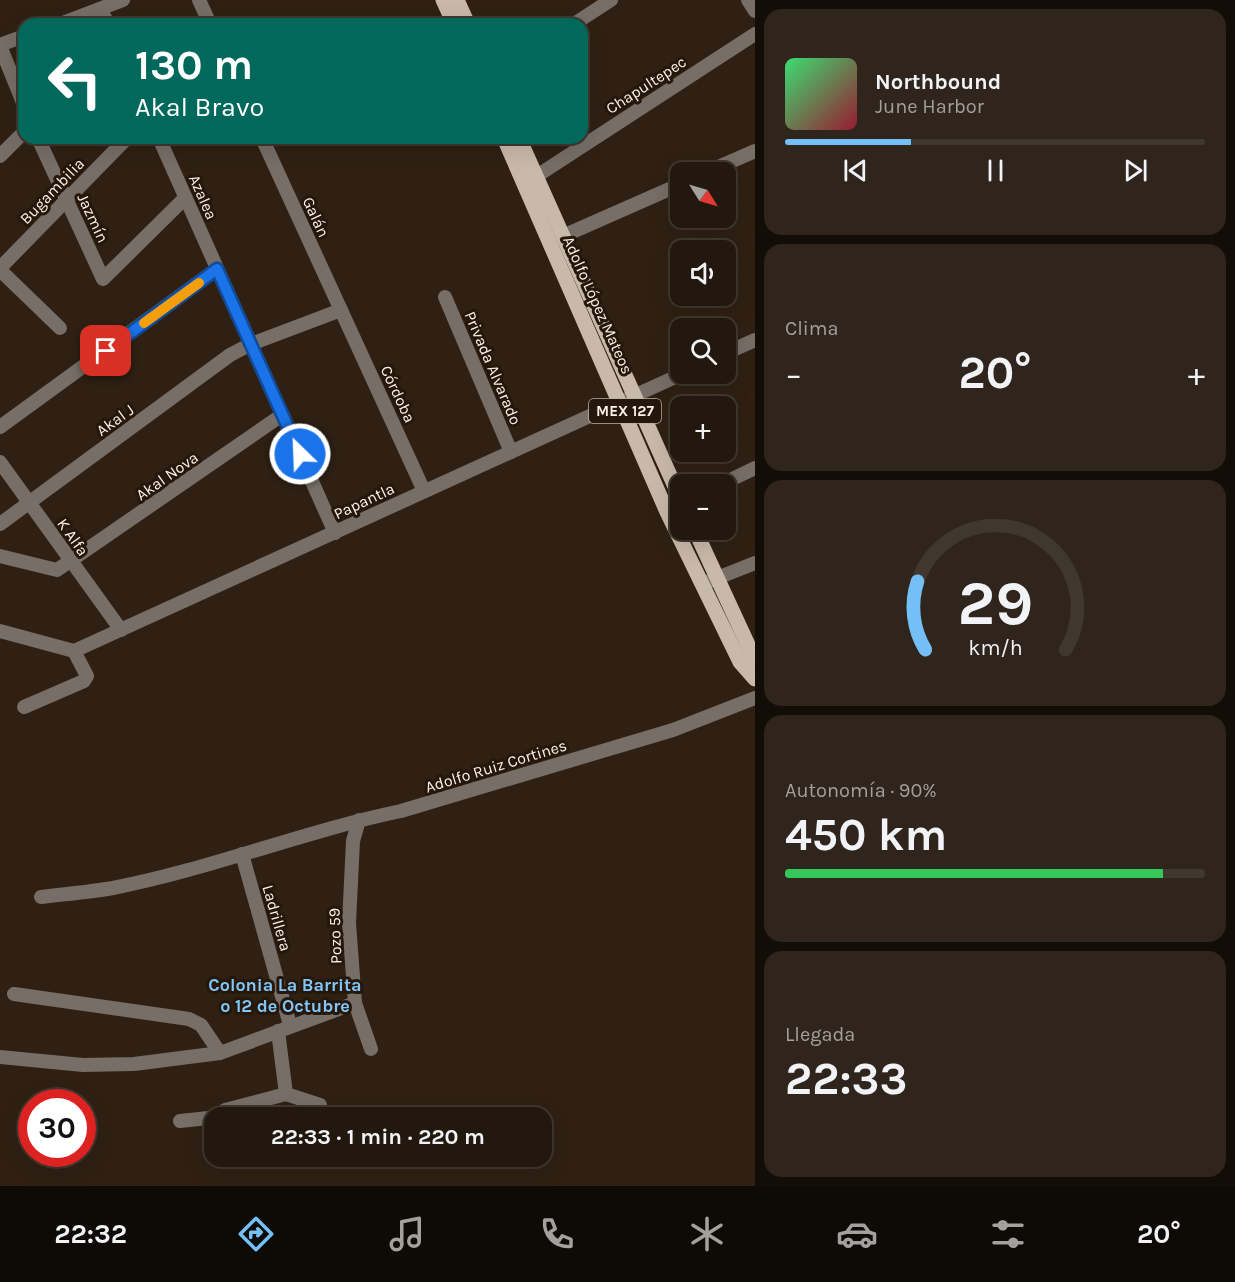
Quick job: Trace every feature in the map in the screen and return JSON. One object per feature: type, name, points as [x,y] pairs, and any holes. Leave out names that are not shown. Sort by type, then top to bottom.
[{"type":"main road","points":[[443,0],[460,13]]},
{"type":"main road","name":"Adolfo López Mateos","points":[[508,144],[563,236],[670,498]]},
{"type":"main road","name":"Adolfo López Mateos","points":[[521,144],[530,180],[628,398],[670,479]]},
{"type":"main road","name":"Adolfo López Mateos","points":[[686,540],[702,584],[740,662],[755,679]]},
{"type":"main road","points":[[699,540],[755,660]]},
{"type":"street","points":[[77,18],[123,0]]},
{"type":"street","points":[[199,0],[207,18]]},
{"type":"street","points":[[583,18],[611,0]]},
{"type":"street","points":[[748,0],[755,11]]},
{"type":"street","points":[[102,9],[106,18]]},
{"type":"street","name":"Chapultepec","points":[[588,142],[755,34]]},
{"type":"street","points":[[18,38],[0,45],[18,90]]},
{"type":"street","points":[[0,156],[18,138]]},
{"type":"street","name":"Jazmín","points":[[41,144],[103,279],[185,198]]},
{"type":"street","name":"Bugambilia","points":[[0,269],[121,144]]},
{"type":"street","name":"Azalea","points":[[162,144],[335,533]]},
{"type":"street","name":"Galán","points":[[265,144],[341,310]]},
{"type":"street","name":"Chapultepec","points":[[530,180],[585,144]]},
{"type":"street","points":[[731,162],[755,152]]},
{"type":"street","points":[[563,236],[670,189]]},
{"type":"street","points":[[0,269],[60,328]]},
{"type":"street","points":[[0,427],[217,269]]},
{"type":"street","name":"Privada Alvarado","points":[[445,297],[511,452]]},
{"type":"street","name":"Akal J","points":[[0,524],[230,355],[251,344],[341,310]]},
{"type":"street","name":"Córdoba","points":[[341,310],[424,492]]},
{"type":"street","points":[[736,349],[755,340]]},
{"type":"street","name":"Papantla","points":[[74,651],[670,379]]},
{"type":"street","name":"Akal Nova","points":[[70,562],[282,415]]},
{"type":"street","name":"K Alfa","points":[[0,462],[70,562],[122,630]]},
{"type":"street","points":[[736,477],[755,468]]},
{"type":"street","points":[[0,555],[57,570],[70,562]]},
{"type":"street","points":[[702,584],[755,563]]},
{"type":"street","points":[[0,631],[74,651],[87,676],[84,681],[24,707]]},
{"type":"street","name":"Adolfo Ruiz Cortines","points":[[41,897],[113,888],[359,820],[401,812],[673,730],[755,698]]},
{"type":"street","name":"Pozo 59","points":[[359,820],[353,841],[349,923],[355,1003],[371,1049]]},
{"type":"street","name":"Ladrillera","points":[[242,854],[284,1028],[286,1094]]},
{"type":"street","points":[[14,994],[189,1019],[201,1024],[220,1053]]},
{"type":"street","points":[[0,1057],[83,1065],[134,1064],[220,1053],[355,1003]]},
{"type":"street","points":[[180,1121],[218,1117],[225,1110],[286,1094],[320,1105]]},
{"type":"slow traffic","points":[[144,323],[199,283]]},
{"type":"district","name":"Colonia La Barrita o 12 de Octubre","points":[[285,995]]},
{"type":"route","points":[[106,351],[217,269],[300,454]]}]
